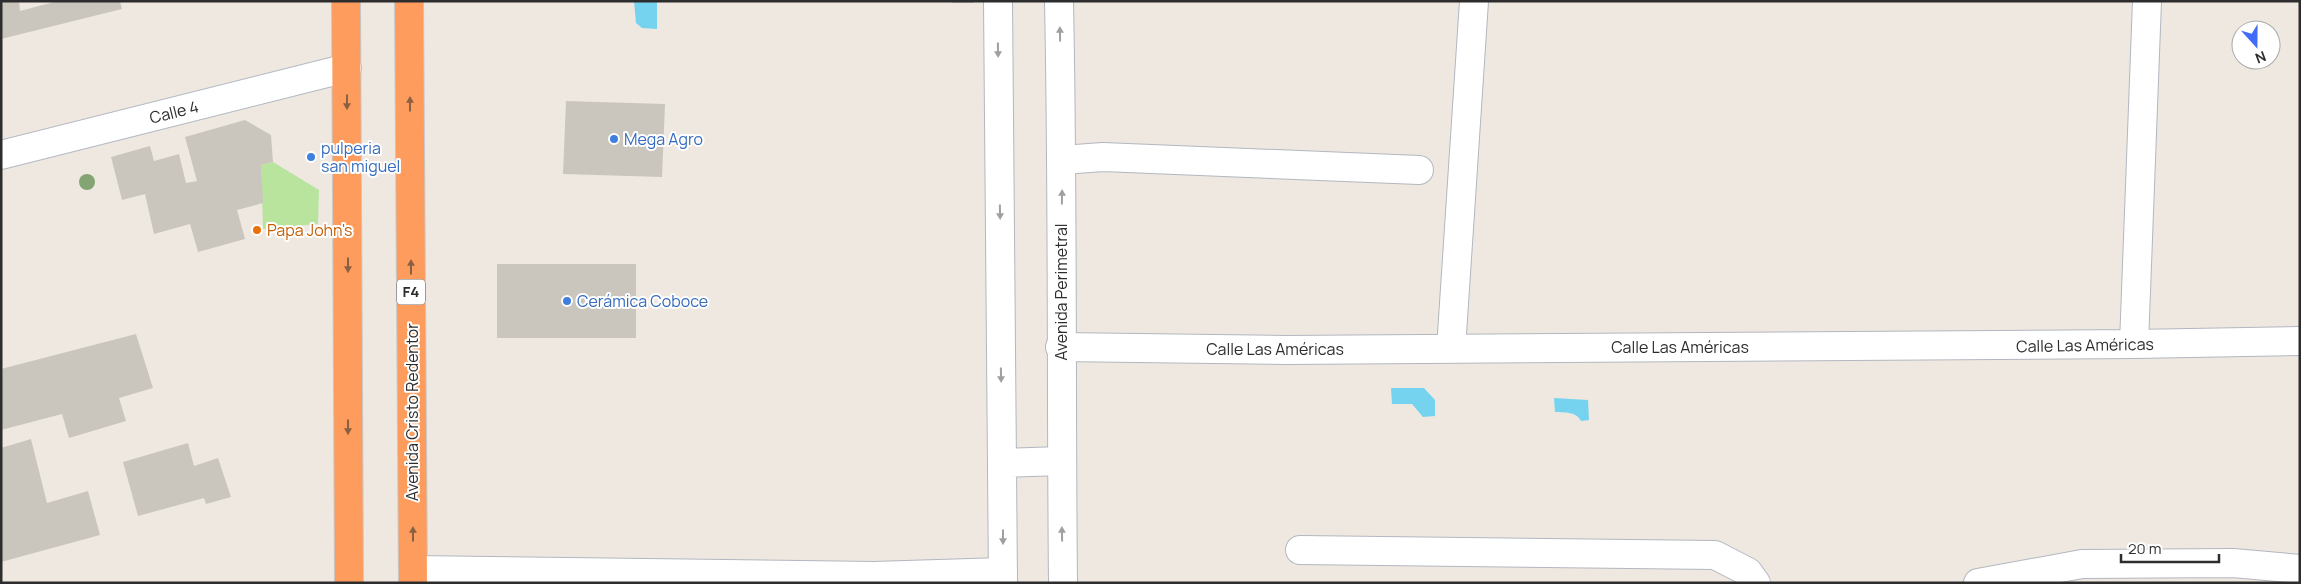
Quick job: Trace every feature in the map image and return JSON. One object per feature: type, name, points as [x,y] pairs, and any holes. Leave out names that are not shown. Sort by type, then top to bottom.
[{"type":"highway","points":[[346,1],[349,583]]},
{"type":"highway","name":"Avenida Cristo Redentor","points":[[409,1],[413,576]]},
{"type":"street","points":[[413,576],[874,576],[1003,578],[998,1]]},
{"type":"street","name":"Avenida Perimetral","points":[[1060,1],[1062,160],[1060,347],[1063,583]]},
{"type":"street","points":[[1451,349],[1474,1]]},
{"type":"street","points":[[2134,344],[2147,1]]},
{"type":"street","name":"Calle 4","points":[[1,155],[347,68]]},
{"type":"street","points":[[1062,160],[1103,157],[1419,170]]},
{"type":"street","name":"Calle Las Américas","points":[[1060,347],[1451,349],[2300,341]]},
{"type":"street","points":[[1002,463],[1062,461]]},
{"type":"street","points":[[1300,550],[1715,555],[1748,572],[1756,583]]},
{"type":"street","points":[[1978,583],[2082,564],[2232,563],[2300,569]]},
{"type":"green space","points":[[273,162],[319,190],[318,224],[263,229],[261,165]]},
{"type":"water","points":[[634,1],[657,1],[657,29],[642,28],[636,23]]},
{"type":"water","points":[[1391,388],[1424,388],[1435,400],[1435,416],[1423,417],[1412,404],[1392,404]]},
{"type":"water","points":[[1554,398],[1588,400],[1589,420],[1581,421],[1573,414],[1555,412]]},
{"type":"building","points":[[1,1],[19,1],[20,11],[58,1],[120,1],[122,9],[1,39]]},
{"type":"building","points":[[952,1],[974,1],[974,3],[952,3]]},
{"type":"building","name":"Mega Agro","points":[[566,101],[665,104],[662,177],[563,174]]},
{"type":"building","points":[[245,120],[271,135],[273,162],[261,165],[263,203],[237,210],[245,239],[198,252],[190,224],[154,234],[145,194],[122,200],[111,157],[150,146],[154,161],[179,154],[186,183],[197,181],[185,137]]},
{"type":"building","name":"Cerámica Coboce","points":[[497,264],[636,264],[636,338],[497,338]]},
{"type":"building","points":[[136,334],[153,388],[119,398],[126,421],[69,438],[62,414],[1,430],[1,369]]},
{"type":"building","points":[[31,439],[47,503],[88,491],[100,535],[1,562],[1,448]]},
{"type":"building","points":[[188,443],[194,466],[218,458],[231,497],[206,504],[204,498],[138,516],[123,462]]},
{"type":"place","name":"Mega Agro","points":[[614,139]]},
{"type":"place","name":"pulperia san miguel","points":[[311,157]]},
{"type":"place","name":"Papa John's","points":[[257,230]]},
{"type":"place","name":"Cerámica Coboce","points":[[567,301]]}]
